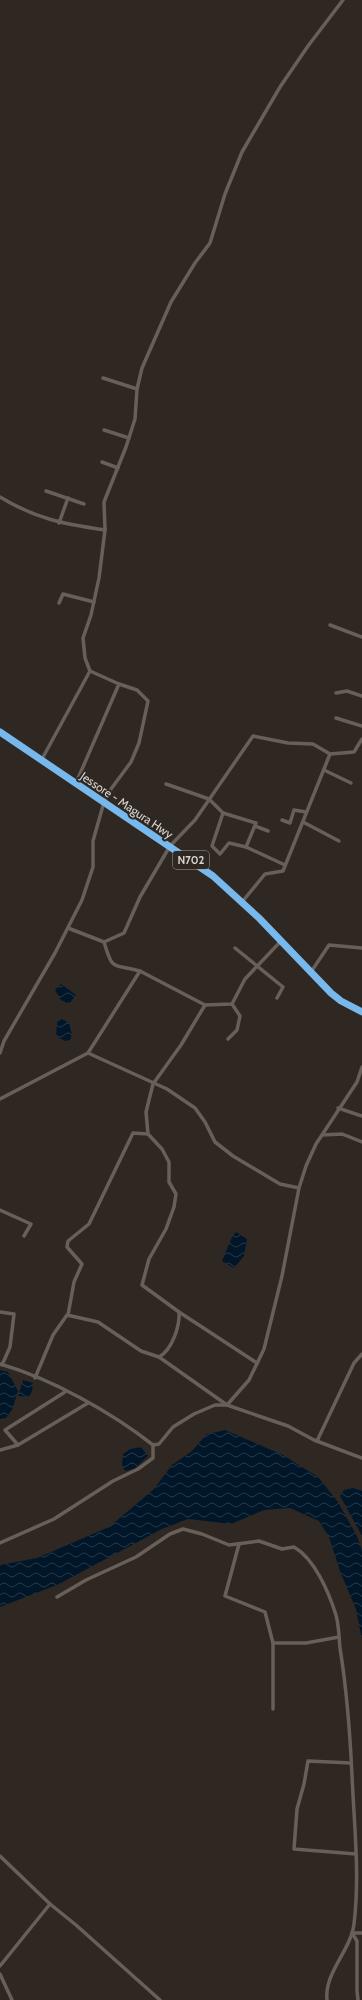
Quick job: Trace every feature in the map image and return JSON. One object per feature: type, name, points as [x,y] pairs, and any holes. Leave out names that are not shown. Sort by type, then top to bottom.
[{"type":"highway","name":"Jessore - Magura Hwy","points":[[0,732],[213,876],[242,902],[310,973],[342,1001],[362,1012]]},
{"type":"street","points":[[0,1054],[4,1041],[55,953],[82,900],[93,867],[93,842],[104,802],[111,789],[132,762],[139,743],[148,700],[137,690],[90,671],[85,658],[83,638],[94,602],[99,578],[105,530],[104,502],[130,438],[135,419],[137,389],[142,368],[171,302],[195,263],[210,243],[225,194],[242,152],[304,52],[343,0]]},
{"type":"street","points":[[102,378],[137,389]]},
{"type":"street","points":[[104,430],[130,438]]},
{"type":"street","points":[[102,462],[118,468]]},
{"type":"street","points":[[46,491],[84,504]]},
{"type":"street","points":[[0,497],[22,510],[59,523],[105,530]]},
{"type":"street","points":[[59,523],[68,498]]},
{"type":"street","points":[[59,602],[63,594],[94,602]]},
{"type":"street","points":[[330,625],[362,637]]},
{"type":"street","points":[[42,759],[90,671]]},
{"type":"street","points":[[76,784],[119,684]]},
{"type":"street","points":[[336,693],[347,692],[362,696]]},
{"type":"street","points":[[336,718],[362,726]]},
{"type":"street","points":[[68,928],[104,942],[124,933],[140,896],[170,846],[195,820],[253,736],[288,743],[313,744],[330,754],[354,752],[362,739]]},
{"type":"street","points":[[242,902],[265,874],[283,871],[330,754]]},
{"type":"street","points":[[324,770],[351,783]]},
{"type":"street","points":[[166,784],[209,799],[223,813],[256,823],[255,826],[268,831]]},
{"type":"street","points":[[282,820],[290,823],[294,810],[306,812]]},
{"type":"street","points":[[223,813],[212,846],[220,854],[229,843],[246,847],[286,865]]},
{"type":"street","points":[[302,822],[339,841]]},
{"type":"street","points":[[246,847],[255,826]]},
{"type":"street","points":[[232,1004],[245,979],[281,941]]},
{"type":"street","points":[[104,942],[109,961],[120,968],[130,968],[140,971],[205,1005],[232,1004]]},
{"type":"street","points":[[310,973],[330,945],[362,948]]},
{"type":"street","points":[[235,948],[283,987],[278,998]]},
{"type":"street","points":[[0,1099],[88,1052],[140,971]]},
{"type":"street","points":[[228,1039],[237,1030],[240,1016],[232,1004]]},
{"type":"street","points":[[205,1005],[181,1045],[154,1084],[146,1112],[148,1134],[162,1149],[169,1162],[169,1182],[176,1194],[174,1207],[166,1229],[149,1259],[142,1285],[179,1312],[257,1363]]},
{"type":"street","points":[[88,1052],[167,1089],[195,1108],[205,1122],[215,1142],[233,1156],[280,1184],[299,1188]]},
{"type":"street","points":[[0,1312],[14,1314],[10,1347],[1,1365],[36,1378],[88,1403],[119,1420],[153,1445],[159,1444],[173,1427],[194,1414],[216,1405],[227,1405],[249,1380],[264,1349],[282,1276],[299,1188],[306,1166],[338,1108],[356,1082],[362,1067]]},
{"type":"street","points":[[338,1108],[362,1116]]},
{"type":"street","points":[[36,1378],[53,1335],[68,1315],[74,1282],[82,1264],[67,1247],[68,1241],[89,1224],[133,1133],[148,1134]]},
{"type":"street","points":[[322,1135],[342,1134],[362,1142]]},
{"type":"street","points":[[0,1210],[31,1224],[24,1236]]},
{"type":"street","points":[[159,1357],[164,1354],[174,1337],[179,1321],[179,1312]]},
{"type":"street","points":[[68,1315],[98,1322],[141,1351],[159,1357],[227,1405],[288,1426],[317,1441],[362,1458]]},
{"type":"street","points":[[317,1441],[354,1363],[362,1354]]},
{"type":"street","points":[[18,1445],[5,1430],[65,1392]]},
{"type":"street","points":[[0,1450],[18,1445],[88,1403]]},
{"type":"street","points":[[0,1543],[54,1518],[113,1481],[138,1469],[153,1458],[153,1445]]},
{"type":"street","points":[[57,1597],[86,1580],[136,1557],[170,1534],[183,1529],[202,1534],[230,1545],[259,1541],[282,1548],[294,1547],[298,1549],[311,1563],[322,1582],[336,1616],[344,1670],[356,1854],[357,1882],[352,1933],[336,1964],[326,1994],[327,2000]]},
{"type":"street","points":[[239,1544],[225,1596],[265,1612],[273,1643],[273,1709]]},
{"type":"street","points":[[273,1643],[306,1642],[339,1637]]},
{"type":"street","points":[[351,1763],[308,1761],[304,1784],[297,1808],[294,1849],[356,1854]]},
{"type":"street","points":[[0,1856],[50,1904],[76,1925],[160,2000]]},
{"type":"street","points":[[0,1966],[50,1904]]},
{"type":"street","points":[[352,1933],[362,1933]]},
{"type":"street","points":[[352,1933],[358,1940],[358,2000]]},
{"type":"street","points":[[0,1974],[12,2000]]},
{"type":"water","points":[[61,984],[76,995],[69,1004],[61,1000],[55,990]]},
{"type":"water","points":[[62,1019],[69,1023],[72,1035],[70,1040],[65,1041],[56,1036],[57,1022]]},
{"type":"water","points":[[236,1232],[247,1239],[244,1256],[234,1268],[222,1261],[232,1237]]},
{"type":"water","points":[[0,1370],[8,1372],[18,1391],[12,1410],[6,1418],[0,1419]]},
{"type":"water","points":[[23,1380],[33,1383],[32,1391],[29,1397],[18,1396]]},
{"type":"water","points":[[225,1430],[283,1455],[318,1477],[338,1502],[357,1536],[362,1551],[362,1640],[356,1609],[341,1574],[329,1537],[319,1521],[290,1508],[264,1510],[231,1524],[188,1519],[162,1529],[57,1585],[0,1607],[0,1565],[37,1558],[109,1527],[153,1490],[172,1465],[192,1451],[207,1434]]},
{"type":"water","points":[[141,1447],[148,1456],[134,1469],[125,1471],[122,1465],[123,1454],[130,1449]]},
{"type":"water","points":[[353,1488],[362,1491],[362,1536],[340,1496],[344,1490]]}]
